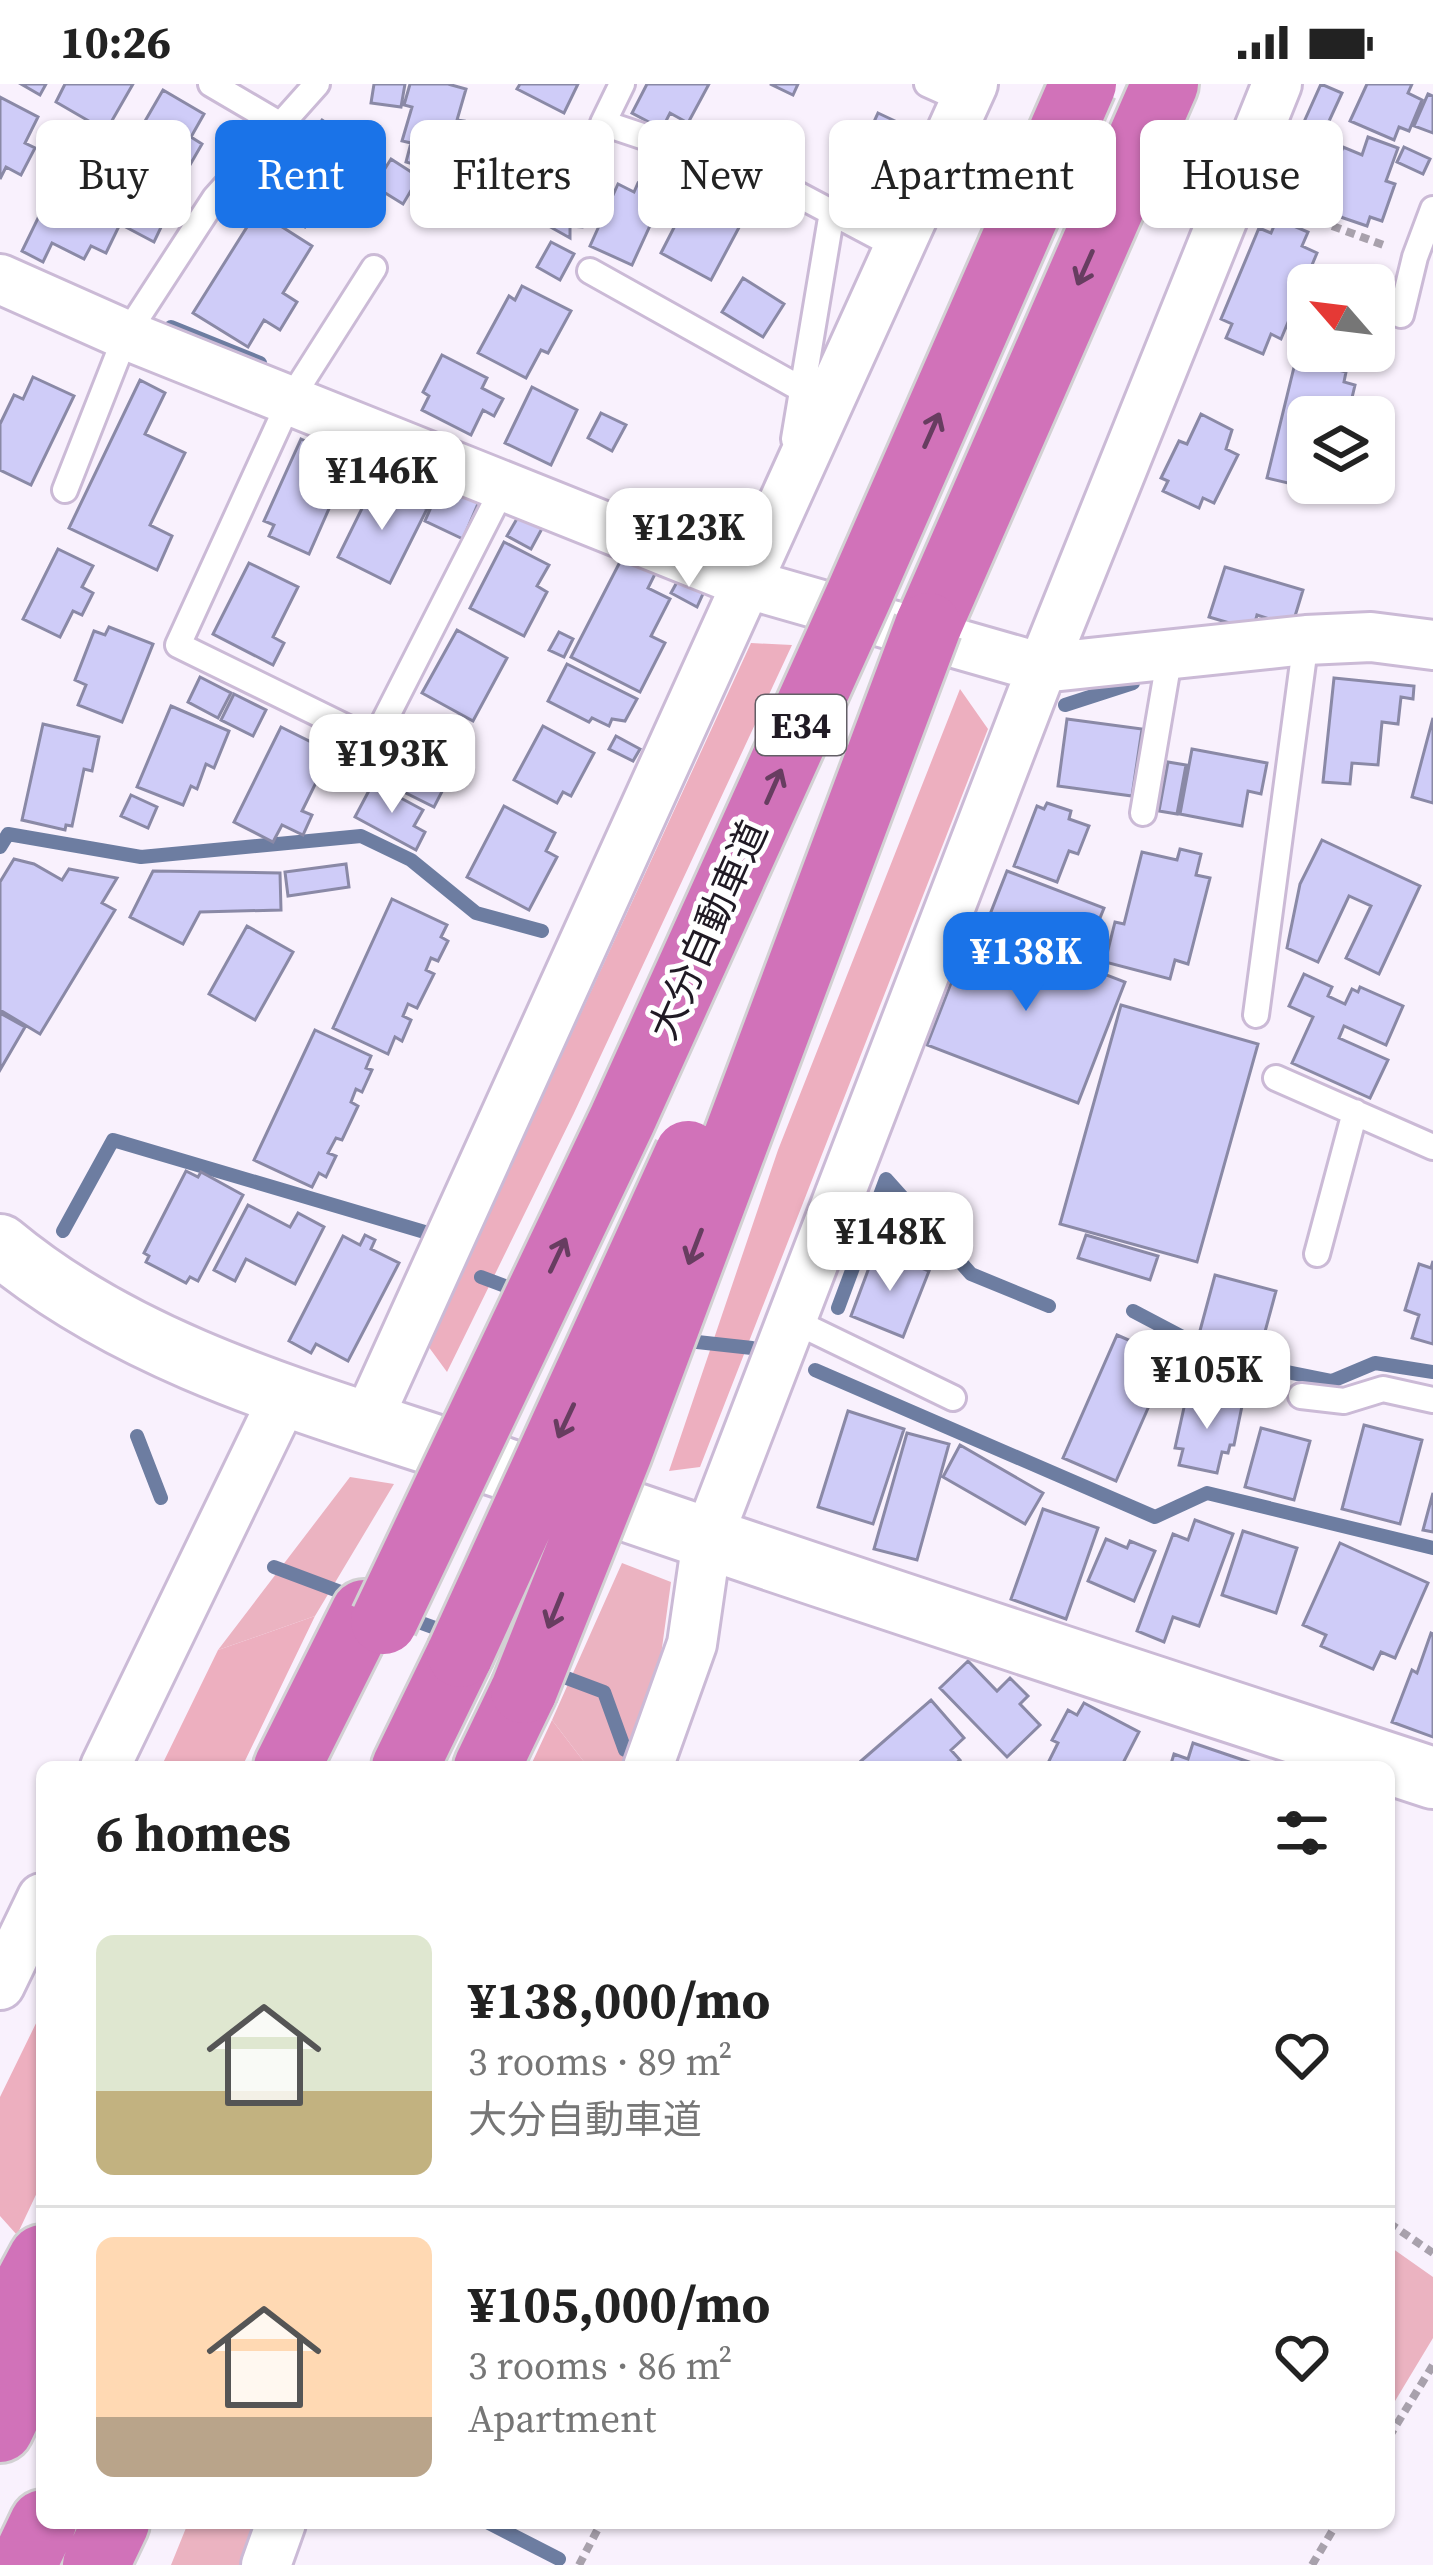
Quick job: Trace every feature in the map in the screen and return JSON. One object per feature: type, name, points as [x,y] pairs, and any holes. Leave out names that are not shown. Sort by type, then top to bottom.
[{"type":"highway","name":"大分自動車道","points":[[317,1761],[374,1617],[508,1360],[622,1120],[832,657],[1083,84]]},
{"type":"highway","name":"大分自動車道","points":[[408,1761],[928,626],[1165,84]]},
{"type":"highway","points":[[490,1761],[524,1690],[619,1452],[928,626]]},
{"type":"highway","points":[[290,1761],[374,1617]]},
{"type":"highway","points":[[0,2336],[36,2269]]},
{"type":"highway","points":[[0,2429],[36,2354]]},
{"type":"highway","points":[[22,2565],[40,2529]]},
{"type":"highway","points":[[96,2565],[113,2529]]},
{"type":"highway","points":[[136,2565],[145,2529]]},
{"type":"street","points":[[1263,120],[1277,84]]},
{"type":"street","points":[[367,1420],[899,248],[955,90]]},
{"type":"street","points":[[650,1761],[692,1644],[707,1540],[1042,668],[1220,228]]},
{"type":"street","points":[[0,279],[748,584],[1042,668],[1306,640],[1371,637],[1433,645]]},
{"type":"street","points":[[14,1269],[229,1375],[707,1540],[1381,1761]]},
{"type":"street","points":[[108,1761],[286,1393]]},
{"type":"street","points":[[1395,1766],[1433,1778]]},
{"type":"street","points":[[0,1985],[36,1910]]},
{"type":"street","points":[[266,2565],[278,2529]]},
{"type":"lane","points":[[211,84],[272,120]]},
{"type":"lane","points":[[285,120],[317,84]]},
{"type":"lane","points":[[622,84],[603,123],[766,177],[829,210]]},
{"type":"lane","points":[[65,490],[126,334],[215,197]]},
{"type":"lane","points":[[1401,315],[1433,209]]},
{"type":"lane","points":[[783,507],[829,228]]},
{"type":"lane","points":[[862,228],[899,248]]},
{"type":"lane","points":[[374,268],[290,400],[178,645],[374,740],[504,486]]},
{"type":"lane","points":[[590,271],[802,390]]},
{"type":"lane","points":[[1256,1015],[1306,640]]},
{"type":"lane","points":[[1143,813],[1170,654]]},
{"type":"lane","points":[[1276,1078],[1433,1147]]},
{"type":"lane","points":[[1317,1254],[1355,1112]]},
{"type":"lane","points":[[792,1320],[953,1398]]},
{"type":"lane","points":[[1301,1396],[1343,1401],[1383,1389],[1433,1400]]},
{"type":"path","points":[[1337,228],[1415,257]]},
{"type":"path","points":[[1395,2227],[1433,2253]]},
{"type":"path","points":[[1395,2427],[1433,2365]]},
{"type":"path","points":[[579,2565],[598,2529]]},
{"type":"path","points":[[1312,2565],[1333,2529]]},
{"type":"shaded area","points":[[751,643],[792,645],[574,1113],[447,1372],[428,1346]]},
{"type":"shaded area","points":[[960,689],[988,729],[700,1467],[669,1471],[778,1150]]},
{"type":"shaded area","points":[[350,1477],[394,1484],[315,1616],[218,1650]]},
{"type":"shaded area","points":[[622,1563],[671,1582],[658,1677],[625,1761],[583,1761],[552,1720]]},
{"type":"shaded area","points":[[315,1616],[245,1761],[164,1761],[218,1650]]},
{"type":"shaded area","points":[[552,1720],[583,1761],[533,1761]]},
{"type":"shaded area","points":[[36,2023],[36,2195],[17,2235],[0,2216],[0,2097]]},
{"type":"shaded area","points":[[1395,2250],[1433,2277],[1433,2338],[1395,2401]]},
{"type":"shaded area","points":[[186,2529],[259,2529],[244,2565],[171,2565]]},
{"type":"building","points":[[21,84],[46,84],[40,95]]},
{"type":"building","points":[[65,84],[133,84],[112,120],[87,120],[56,102]]},
{"type":"building","points":[[374,84],[405,84],[401,107],[371,103]]},
{"type":"building","points":[[410,84],[466,89],[457,120],[410,120],[410,143],[402,141],[412,107],[404,105]]},
{"type":"building","points":[[520,84],[578,84],[564,113],[517,89]]},
{"type":"building","points":[[647,84],[709,84],[690,120],[670,113],[666,120],[645,120],[632,113]]},
{"type":"building","points":[[770,84],[798,84],[793,95]]},
{"type":"building","points":[[1321,84],[1342,93],[1330,120],[1305,120]]},
{"type":"building","points":[[1367,84],[1412,84],[1408,93],[1422,100],[1409,131],[1399,127],[1394,140],[1350,121]]},
{"type":"building","points":[[163,90],[204,114],[191,137],[191,120],[146,120]]},
{"type":"building","points":[[1428,94],[1433,96],[1433,133],[1414,126]]},
{"type":"building","points":[[0,97],[38,117],[25,143],[35,148],[21,175],[6,167],[0,179]]},
{"type":"building","points":[[191,137],[202,144],[191,163]]},
{"type":"building","points":[[1368,137],[1398,148],[1386,181],[1395,184],[1382,221],[1370,217],[1367,226],[1343,218],[1343,147],[1362,155]]},
{"type":"building","points":[[1404,147],[1430,159],[1423,174],[1397,162]]},
{"type":"building","points":[[391,159],[410,171],[410,192],[403,204],[386,193],[386,167]]},
{"type":"building","points":[[638,183],[638,228],[649,228],[632,265],[590,246],[598,228],[614,228],[618,184],[634,192]]},
{"type":"building","points":[[36,222],[36,228],[118,228],[106,253],[91,246],[84,259],[52,243],[43,262],[22,251]]},
{"type":"building","points":[[128,228],[161,228],[154,242]]},
{"type":"building","points":[[246,228],[284,228],[312,246],[283,293],[297,302],[280,330],[264,320],[248,347],[193,313]]},
{"type":"building","points":[[674,228],[739,228],[711,280],[661,253]]},
{"type":"building","points":[[1259,228],[1271,233],[1273,228],[1308,232],[1302,246],[1317,253],[1312,264],[1287,264],[1287,325],[1281,339],[1271,334],[1263,354],[1226,338],[1232,324],[1221,319]]},
{"type":"building","points":[[551,242],[574,254],[560,280],[537,267]]},
{"type":"building","points":[[743,278],[784,304],[763,337],[722,312]]},
{"type":"building","points":[[522,286],[571,311],[548,353],[541,350],[526,378],[478,353],[509,296],[515,300]]},
{"type":"building","points":[[442,355],[487,378],[482,388],[503,399],[494,416],[483,410],[471,435],[422,410],[429,396],[423,392]]},
{"type":"building","points":[[1293,372],[1346,372],[1344,382],[1355,385],[1352,396],[1287,396],[1287,483],[1267,478]]},
{"type":"building","points":[[33,377],[74,396],[31,485],[0,470],[0,424],[14,395],[23,399]]},
{"type":"building","points":[[140,380],[165,393],[145,434],[185,453],[150,525],[172,536],[157,570],[69,528]]},
{"type":"building","points":[[532,387],[577,410],[551,465],[505,443]]},
{"type":"building","points":[[601,413],[626,425],[612,451],[588,438]]},
{"type":"building","points":[[1201,414],[1232,430],[1226,449],[1238,455],[1214,503],[1203,498],[1199,508],[1163,491],[1168,481],[1161,478],[1179,441],[1187,444]]},
{"type":"building","points":[[301,439],[350,461],[309,554],[269,536],[274,525],[264,521]]},
{"type":"building","points":[[445,475],[483,492],[463,539],[425,521]]},
{"type":"building","points":[[375,482],[427,509],[390,583],[338,557]]},
{"type":"building","points":[[522,510],[545,523],[531,549],[507,536]]},
{"type":"building","points":[[504,542],[549,565],[537,586],[547,592],[524,636],[470,608]]},
{"type":"building","points":[[58,549],[93,566],[82,587],[93,593],[82,615],[73,611],[60,637],[23,619]]},
{"type":"building","points":[[623,556],[656,572],[648,588],[670,599],[651,636],[665,643],[640,692],[571,657]]},
{"type":"building","points":[[249,563],[298,587],[273,637],[284,643],[273,665],[213,634]]},
{"type":"building","points":[[1225,567],[1303,590],[1292,626],[1257,615],[1253,630],[1209,617]]},
{"type":"building","points":[[682,573],[707,585],[697,607],[671,593]]},
{"type":"building","points":[[109,627],[153,644],[122,722],[78,705],[86,685],[75,680],[94,631],[105,635]]},
{"type":"building","points":[[457,630],[507,658],[473,721],[422,693]]},
{"type":"building","points":[[559,632],[573,639],[564,657],[549,650]]},
{"type":"building","points":[[567,664],[637,699],[625,721],[612,719],[609,726],[592,718],[589,722],[548,701]]},
{"type":"building","points":[[200,677],[231,693],[218,718],[188,702]]},
{"type":"building","points":[[1334,678],[1414,686],[1413,699],[1401,697],[1398,724],[1382,722],[1378,765],[1352,763],[1350,784],[1323,782]]},
{"type":"building","points":[[234,694],[266,710],[253,736],[221,720]]},
{"type":"building","points":[[171,706],[229,731],[214,768],[206,764],[197,789],[191,786],[183,805],[137,787]]},
{"type":"building","points":[[1433,718],[1433,803],[1412,797]]},
{"type":"building","points":[[1067,719],[1142,729],[1132,796],[1058,786]]},
{"type":"building","points":[[43,724],[99,737],[92,771],[84,769],[72,826],[66,825],[65,830],[22,820]]},
{"type":"building","points":[[543,726],[594,753],[571,796],[563,792],[557,803],[514,780]]},
{"type":"building","points":[[281,727],[331,752],[302,811],[312,815],[303,835],[282,825],[273,842],[234,822]]},
{"type":"building","points":[[616,736],[640,749],[633,761],[609,749]]},
{"type":"building","points":[[1192,749],[1267,763],[1261,794],[1248,791],[1242,826],[1180,814]]},
{"type":"building","points":[[396,751],[449,778],[434,807],[380,780]]},
{"type":"building","points":[[1168,762],[1186,765],[1177,814],[1159,811]]},
{"type":"building","points":[[373,783],[423,810],[414,826],[425,832],[416,850],[355,817]]},
{"type":"building","points":[[131,795],[157,807],[148,828],[121,816]]},
{"type":"building","points":[[1047,803],[1071,811],[1069,819],[1089,826],[1078,854],[1069,851],[1057,882],[1014,866],[1037,806],[1044,809]]},
{"type":"building","points":[[504,806],[555,833],[546,851],[557,857],[529,910],[467,877]]},
{"type":"building","points":[[1322,840],[1420,886],[1379,974],[1346,958],[1371,906],[1349,896],[1318,962],[1287,948],[1300,884]]},
{"type":"building","points":[[1180,849],[1201,854],[1196,875],[1210,878],[1188,964],[1175,960],[1170,979],[1105,962],[1115,922],[1124,924],[1142,852],[1177,860]]},
{"type":"building","points":[[14,859],[62,880],[69,869],[117,878],[102,903],[115,910],[40,1034],[0,1010],[0,882]]},
{"type":"building","points":[[346,864],[349,887],[288,896],[285,872]]},
{"type":"building","points":[[153,871],[280,873],[281,910],[200,912],[183,944],[130,917]]},
{"type":"building","points":[[1007,871],[1104,908],[1085,955],[989,917]]},
{"type":"building","points":[[392,899],[447,925],[441,937],[448,941],[438,961],[431,958],[426,970],[434,974],[417,1008],[408,1004],[403,1016],[411,1020],[402,1041],[395,1037],[388,1054],[333,1028]]},
{"type":"building","points":[[974,924],[1125,982],[1078,1103],[927,1045]]},
{"type":"building","points":[[247,926],[293,952],[255,1020],[209,994]]},
{"type":"building","points":[[1304,974],[1332,987],[1328,996],[1345,1004],[1352,989],[1358,992],[1360,987],[1403,1006],[1386,1045],[1344,1026],[1339,1038],[1388,1060],[1370,1098],[1292,1063],[1313,1017],[1289,1006]]},
{"type":"building","points":[[1121,1005],[1258,1044],[1197,1262],[1060,1224]]},
{"type":"building","points":[[0,1013],[25,1027],[0,1070]]},
{"type":"building","points":[[315,1030],[371,1056],[366,1068],[372,1070],[362,1092],[356,1089],[351,1102],[358,1106],[342,1140],[336,1138],[328,1153],[336,1156],[326,1177],[319,1173],[312,1187],[254,1160]]},
{"type":"building","points":[[186,1171],[198,1177],[201,1172],[243,1195],[198,1281],[190,1277],[186,1283],[146,1262],[149,1256],[144,1253]]},
{"type":"building","points":[[248,1205],[290,1227],[298,1213],[324,1227],[295,1284],[246,1259],[235,1281],[214,1270]]},
{"type":"building","points":[[365,1235],[375,1240],[371,1249],[399,1263],[348,1361],[316,1344],[311,1353],[289,1341],[343,1236],[360,1245]]},
{"type":"building","points":[[1086,1235],[1158,1256],[1150,1280],[1078,1258]]},
{"type":"building","points":[[882,1253],[929,1271],[903,1337],[851,1316],[870,1265],[876,1267]]},
{"type":"building","points":[[1433,1261],[1433,1344],[1412,1338],[1419,1315],[1405,1310],[1419,1264],[1431,1268]]},
{"type":"building","points":[[1215,1275],[1276,1291],[1259,1354],[1198,1338]]},
{"type":"building","points":[[1117,1335],[1170,1358],[1116,1481],[1063,1458]]},
{"type":"building","points":[[1187,1394],[1242,1406],[1234,1445],[1228,1453],[1222,1452],[1217,1473],[1179,1465],[1183,1449],[1175,1448]]},
{"type":"building","points":[[848,1411],[904,1429],[873,1524],[818,1507]]},
{"type":"building","points":[[1364,1425],[1422,1440],[1400,1524],[1342,1509]]},
{"type":"building","points":[[1261,1428],[1310,1441],[1294,1500],[1245,1487]]},
{"type":"building","points":[[907,1433],[949,1444],[917,1560],[874,1549]]},
{"type":"building","points":[[960,1445],[1043,1493],[1025,1524],[943,1477]]},
{"type":"building","points":[[1433,1493],[1433,1532],[1423,1530]]},
{"type":"building","points":[[1043,1509],[1098,1528],[1066,1619],[1011,1599]]},
{"type":"building","points":[[1195,1520],[1233,1534],[1199,1626],[1173,1617],[1164,1642],[1137,1631],[1173,1534],[1188,1540]]},
{"type":"building","points":[[1243,1531],[1297,1548],[1276,1613],[1222,1595]]},
{"type":"building","points":[[1106,1539],[1127,1548],[1130,1541],[1155,1551],[1134,1601],[1088,1581]]},
{"type":"building","points":[[1340,1543],[1428,1583],[1395,1658],[1381,1652],[1373,1669],[1321,1646],[1326,1635],[1303,1625]]},
{"type":"building","points":[[1433,1634],[1433,1737],[1392,1722]]},
{"type":"building","points":[[968,1661],[997,1691],[1010,1678],[1028,1696],[1020,1704],[1040,1725],[1007,1757],[940,1688]]},
{"type":"building","points":[[931,1700],[964,1738],[951,1750],[959,1761],[861,1761]]},
{"type":"building","points":[[1084,1703],[1139,1732],[1124,1761],[1049,1761],[1058,1743],[1052,1740],[1068,1710],[1077,1715]]},
{"type":"building","points":[[1193,1743],[1246,1761],[1172,1761],[1174,1754],[1188,1759]]},
{"type":"waterway","points":[[171,327],[260,363]]},
{"type":"waterway","points":[[1065,705],[1133,683]]},
{"type":"waterway","points":[[0,847],[8,834],[141,857],[361,836],[411,860],[476,913],[542,931]]},
{"type":"waterway","points":[[63,1231],[113,1140],[428,1233]]},
{"type":"waterway","points":[[838,1308],[886,1179],[971,1274],[1049,1306]]},
{"type":"waterway","points":[[481,1277],[521,1292]]},
{"type":"waterway","points":[[1133,1311],[1226,1360],[1332,1381],[1375,1363],[1433,1372]]},
{"type":"waterway","points":[[679,1340],[752,1348]]},
{"type":"waterway","points":[[815,1370],[1155,1517],[1207,1493],[1433,1548]]},
{"type":"waterway","points":[[137,1436],[161,1498]]},
{"type":"waterway","points":[[274,1567],[354,1597]]},
{"type":"waterway","points":[[402,1616],[449,1633]]},
{"type":"waterway","points":[[548,1671],[604,1692],[625,1750]]},
{"type":"waterway","points":[[501,2529],[559,2559]]}]
